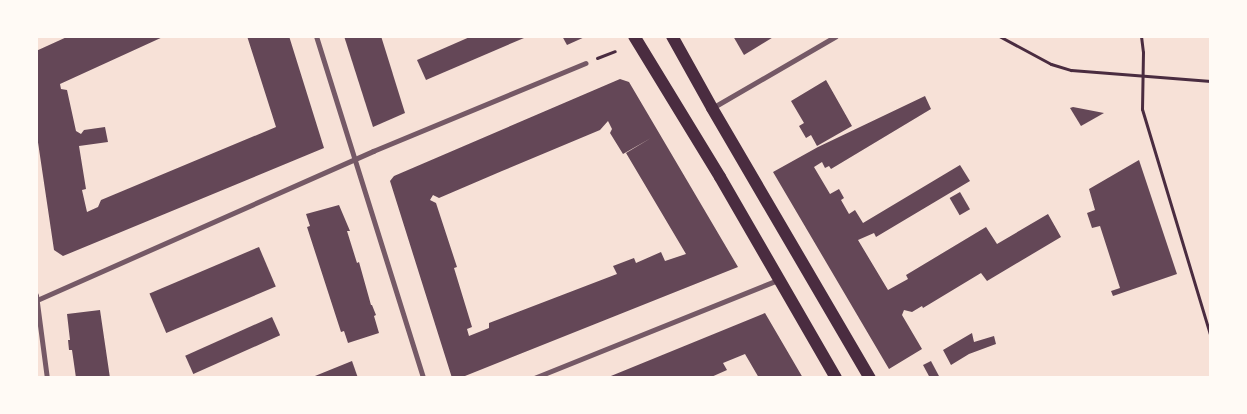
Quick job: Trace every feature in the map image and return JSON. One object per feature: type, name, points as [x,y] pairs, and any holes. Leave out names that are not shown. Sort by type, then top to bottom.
[{"type":"main road","points":[[634,36],[720,177],[836,378]]},
{"type":"main road","points":[[672,36],[870,378]]},
{"type":"street","points":[[316,36],[423,378]]},
{"type":"street","points":[[712,108],[836,36]]},
{"type":"street","points":[[48,378],[37,297],[585,63]]},
{"type":"street","points":[[534,378],[779,280]]},
{"type":"path","points":[[999,36],[1051,64],[1071,70],[1211,81]]},
{"type":"path","points":[[1140,36],[1143,76],[1142,109],[1211,337]]},
{"type":"building","points":[[69,36],[165,36],[60,84],[61,89],[67,90],[76,131],[81,134],[84,130],[105,127],[108,142],[79,146],[86,189],[82,190],[87,212],[98,207],[101,200],[276,127],[247,36],[289,36],[324,148],[63,256],[54,250],[36,129],[36,51]]},
{"type":"building","points":[[344,36],[381,36],[405,113],[373,127]]},
{"type":"building","points":[[472,36],[524,38],[426,80],[417,60]]},
{"type":"building","points":[[562,36],[587,36],[567,45]]},
{"type":"building","points":[[733,36],[775,36],[744,55]]},
{"type":"building","points":[[620,79],[629,82],[738,267],[460,378],[452,378],[390,181],[394,176]],"holes":[[[608,121],[612,129],[610,133],[623,154],[651,138],[626,153],[686,254],[665,261],[661,252],[636,263],[634,258],[613,266],[617,274],[489,323],[489,328],[469,336],[467,329],[472,327],[454,268],[457,267],[436,203],[430,200],[433,195],[439,198],[600,130]]]},
{"type":"building","points":[[826,80],[852,126],[817,146],[811,135],[806,138],[799,126],[804,123],[791,101]]},
{"type":"building","points":[[925,96],[931,109],[831,169],[829,166],[825,168],[822,162],[814,167],[830,194],[839,189],[844,198],[841,200],[849,214],[855,210],[863,223],[960,165],[970,181],[876,237],[874,233],[858,240],[888,290],[908,279],[906,275],[986,227],[997,244],[1048,214],[1061,237],[987,281],[981,273],[923,308],[922,306],[912,312],[904,310],[902,315],[922,349],[889,369],[773,172],[818,147]]},
{"type":"building","points":[[1070,108],[1104,113],[1081,126]]},
{"type":"building","points":[[1139,160],[1177,274],[1113,296],[1111,291],[1120,288],[1100,226],[1092,228],[1087,213],[1095,210],[1089,189]]},
{"type":"building","points":[[960,192],[970,209],[960,215],[950,198]]},
{"type":"building","points":[[339,205],[350,231],[347,231],[376,315],[374,316],[379,333],[348,343],[344,331],[341,332],[307,227],[310,226],[306,214]]},
{"type":"building","points":[[259,247],[276,287],[166,333],[149,293]]},
{"type":"building","points":[[100,310],[110,378],[76,378],[72,350],[69,350],[68,340],[70,340],[67,314]]},
{"type":"building","points":[[765,313],[803,378],[759,378],[745,354],[723,363],[727,370],[709,378],[606,378]]},
{"type":"building","points":[[272,317],[280,335],[193,374],[185,356]]},
{"type":"building","points":[[972,333],[974,342],[994,336],[996,344],[969,354],[951,365],[943,350]]},
{"type":"building","points":[[352,361],[358,378],[310,378]]},
{"type":"building","points":[[931,361],[940,378],[930,378],[923,365]]}]
